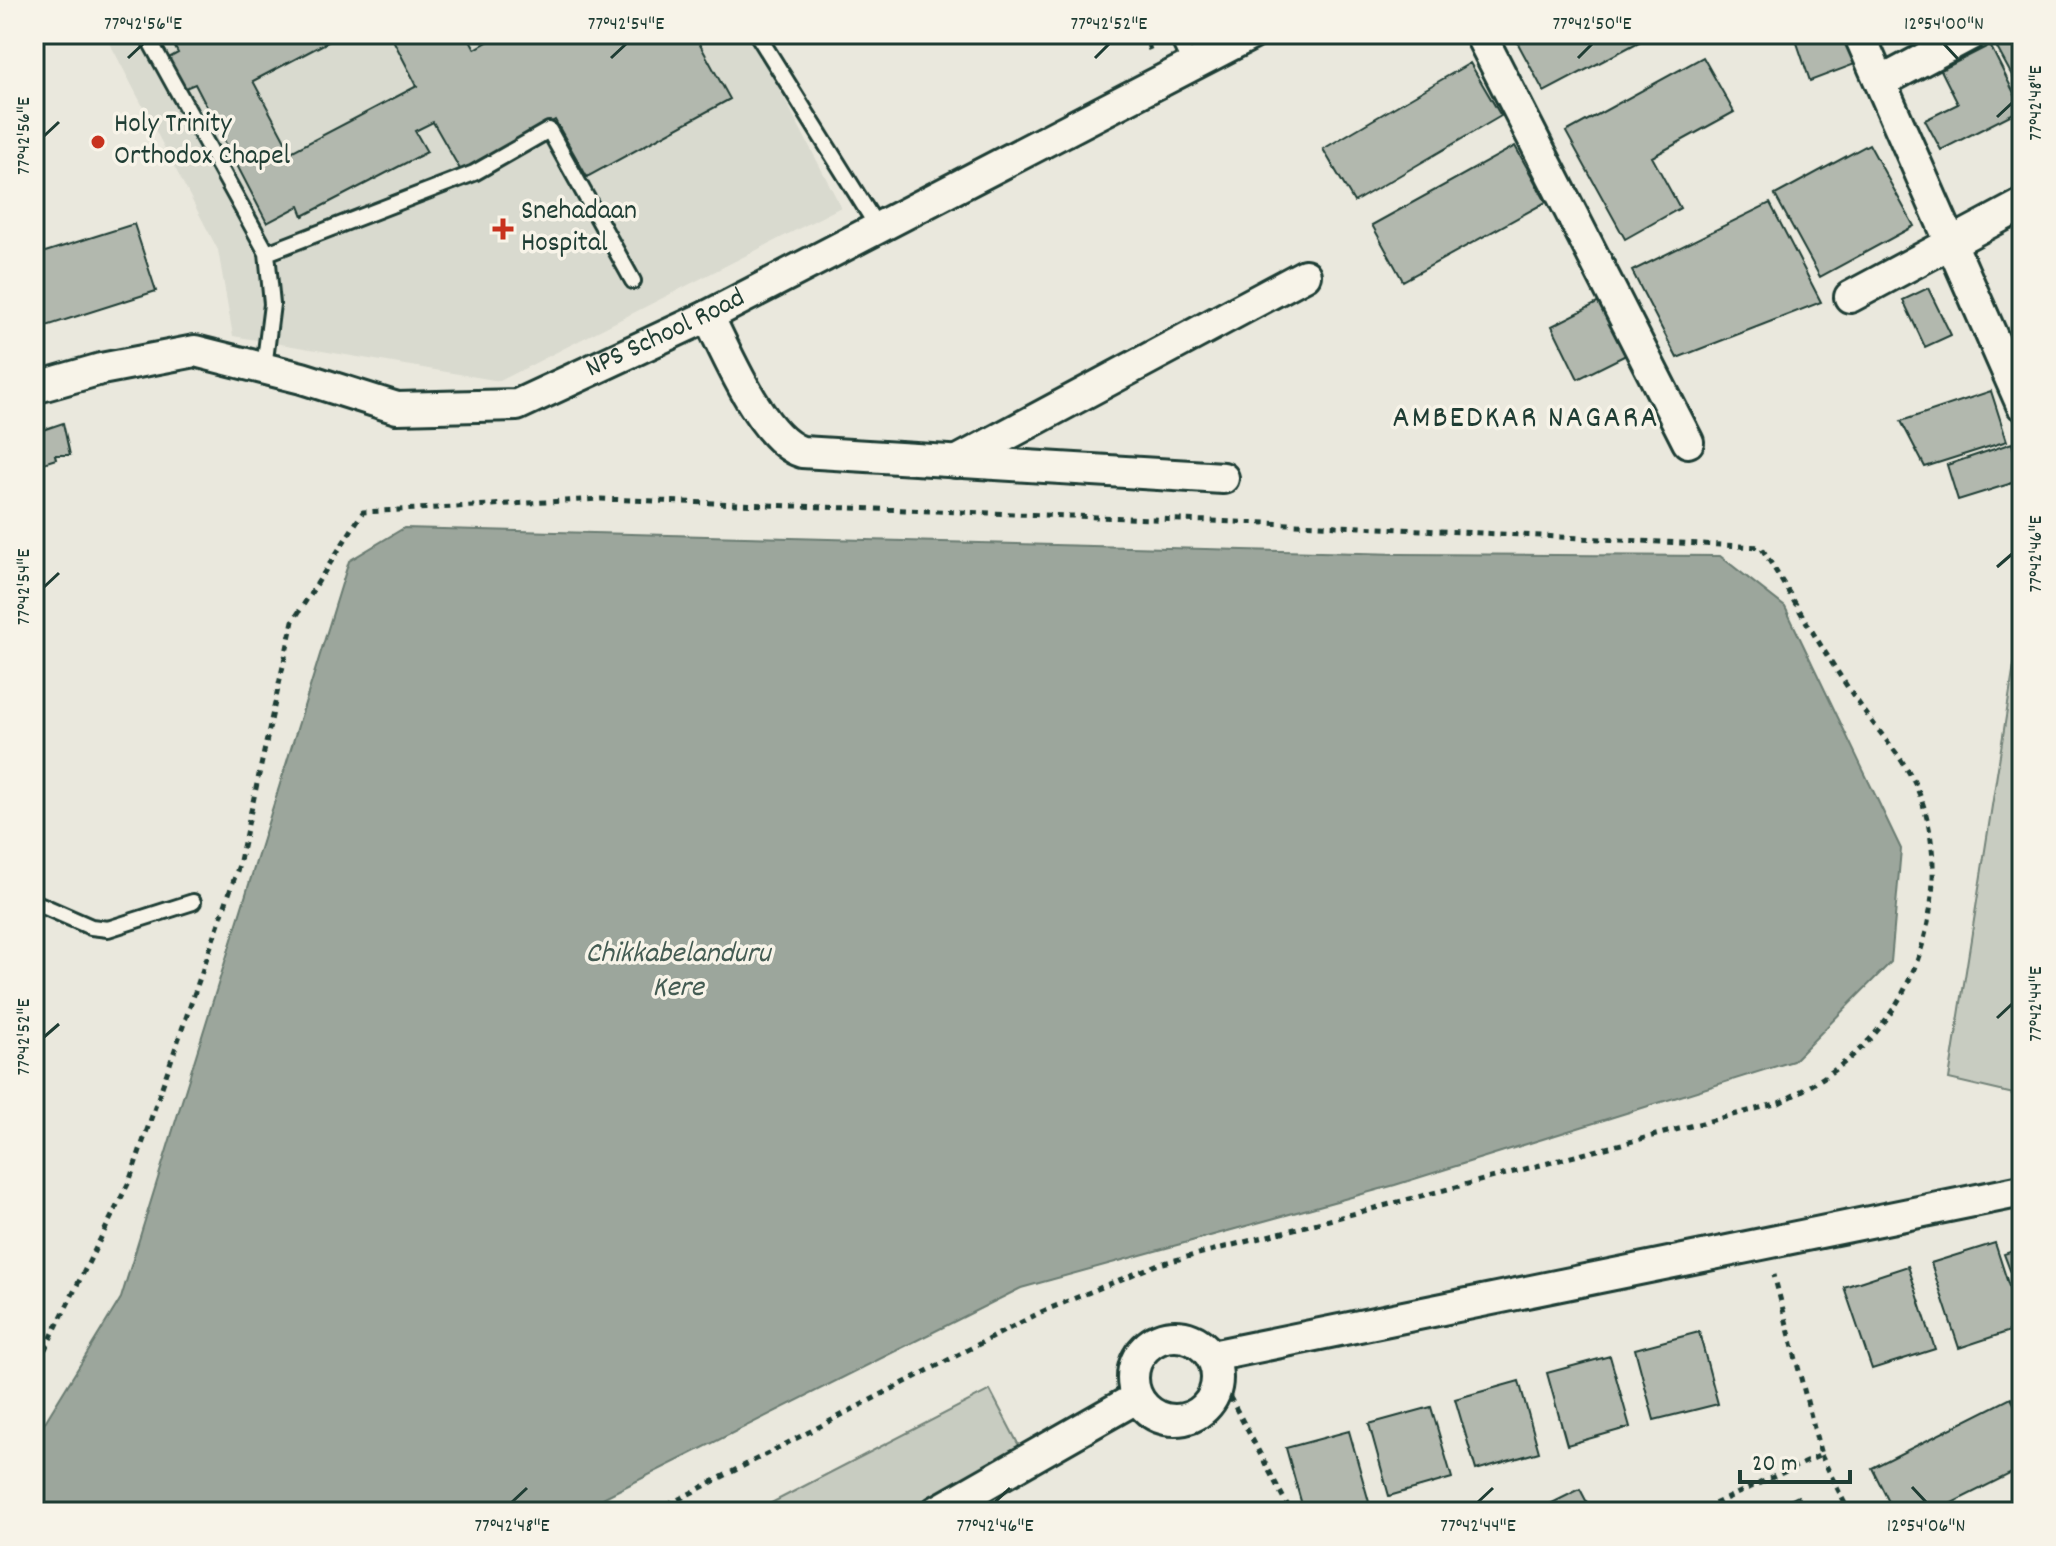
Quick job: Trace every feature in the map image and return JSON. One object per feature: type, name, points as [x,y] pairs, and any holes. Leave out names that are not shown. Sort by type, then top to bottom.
[{"type":"street","name":"NPS School Road","points":[[34,388],[101,369],[195,351],[397,408],[517,405],[708,316],[1252,34]]},
{"type":"street","points":[[1480,34],[1688,442]]},
{"type":"street","points":[[1859,34],[2022,405]]},
{"type":"street","points":[[1881,82],[1971,34]]},
{"type":"street","points":[[1850,297],[2022,205]]},
{"type":"street","points":[[956,462],[1305,275]]},
{"type":"street","points":[[708,316],[748,392],[775,434],[789,448],[956,462],[1223,478]]},
{"type":"street","points":[[1215,1366],[1765,1243],[2022,1191]]},
{"type":"street","points":[[1182,1335],[1199,1342],[1215,1366],[1211,1404],[1187,1420],[1157,1418],[1136,1398],[1132,1379],[1135,1361],[1155,1341],[1182,1335]]},
{"type":"street","points":[[936,1512],[1136,1398]]},
{"type":"lane","points":[[146,34],[267,253],[272,304],[264,368]]},
{"type":"lane","points":[[757,34],[878,228]]},
{"type":"lane","points":[[1176,34],[1191,66]]},
{"type":"lane","points":[[267,253],[474,173],[549,130],[633,281]]},
{"type":"lane","points":[[34,902],[91,927],[108,929],[193,902]]},
{"type":"path","points":[[34,1371],[129,1182],[239,865],[293,621],[363,512],[601,499],[1320,525],[1761,547],[1868,717],[1904,762],[1917,788],[1931,844],[1931,901],[1917,959],[1889,1015],[1870,1040],[1842,1065],[1779,1103],[1156,1265],[1041,1312],[654,1512]]},
{"type":"path","points":[[1765,1243],[1821,1455],[1849,1512]]},
{"type":"path","points":[[1215,1366],[1291,1512]]},
{"type":"path","points":[[1697,1512],[1711,1509],[1821,1455]]},
{"type":"shaded area","name":"Snehadaan Hospital","points":[[105,34],[751,34],[841,207],[500,381],[233,336],[218,250]]},
{"type":"shaded area","points":[[2022,615],[2022,1096],[1949,1079]]},
{"type":"shaded area","points":[[990,1390],[1027,1461],[927,1512],[754,1512]]},
{"type":"water","name":"Chikkabelanduru Kere","points":[[404,528],[1399,554],[1720,556],[1785,607],[1901,849],[1891,962],[1793,1061],[1395,1185],[1021,1288],[575,1512],[34,1512],[34,1440],[121,1298],[349,561]]},
{"type":"building","points":[[168,34],[343,34],[253,81],[291,152],[417,86],[390,34],[467,34],[475,49],[501,34],[694,34],[730,99],[587,177],[555,120],[461,171],[433,122],[415,131],[427,152],[303,216],[299,206],[267,223],[195,84],[183,89],[167,59],[178,53]]},
{"type":"building","points":[[1521,34],[1654,34],[1544,92],[1515,38]]},
{"type":"building","points":[[1794,34],[1846,34],[1855,64],[1810,81]]},
{"type":"building","points":[[2018,36],[2022,43],[2022,94],[1997,48]]},
{"type":"building","points":[[1990,45],[2022,109],[1941,150],[1925,120],[1958,104],[1941,70]]},
{"type":"building","points":[[1703,57],[1734,112],[1652,157],[1680,208],[1625,239],[1566,132]]},
{"type":"building","points":[[1470,63],[1501,116],[1354,202],[1323,149]]},
{"type":"building","points":[[1869,144],[1914,226],[1820,277],[1775,195]]},
{"type":"building","points":[[1515,146],[1546,202],[1403,281],[1372,225]]},
{"type":"building","points":[[1770,203],[1821,302],[1677,358],[1632,271]]},
{"type":"building","points":[[134,224],[156,291],[34,330],[34,263],[43,260],[42,253]]},
{"type":"building","points":[[1928,288],[1951,335],[1925,347],[1903,300]]},
{"type":"building","points":[[1599,302],[1626,355],[1578,379],[1552,326]]},
{"type":"building","points":[[1991,391],[2007,441],[1925,467],[1901,421]]},
{"type":"building","points":[[63,423],[70,455],[55,455],[56,459],[34,466],[34,433]]},
{"type":"building","points":[[2012,443],[2022,480],[1958,500],[1947,465]]},
{"type":"building","points":[[1995,1243],[2022,1327],[1959,1348],[1931,1263]]},
{"type":"building","points":[[2022,1248],[2022,1302],[2004,1254]]},
{"type":"building","points":[[1908,1266],[1935,1349],[1872,1369],[1844,1287]]},
{"type":"building","points":[[1699,1332],[1718,1404],[1654,1420],[1635,1349]]},
{"type":"building","points":[[1610,1356],[1630,1427],[1567,1445],[1547,1373]]},
{"type":"building","points":[[1519,1381],[1539,1452],[1476,1470],[1455,1399]]},
{"type":"building","points":[[2011,1398],[2022,1419],[2022,1468],[1934,1512],[1894,1512],[1872,1468]]},
{"type":"building","points":[[1431,1407],[1452,1478],[1389,1496],[1369,1424]]},
{"type":"building","points":[[1349,1431],[1369,1502],[1332,1512],[1304,1512],[1286,1448]]},
{"type":"building","points":[[1580,1489],[1592,1512],[1534,1512]]},
{"type":"building","points":[[1798,1496],[1805,1512],[1765,1512]]},
{"type":"place","name":"Holy Trinity Orthodox Chapel","points":[[98,142]]},
{"type":"place","name":"Snehadaan Hospital","points":[[503,229]]},
{"type":"district","name":"AMBEDKAR NAGARA","points":[[1526,420]]}]
